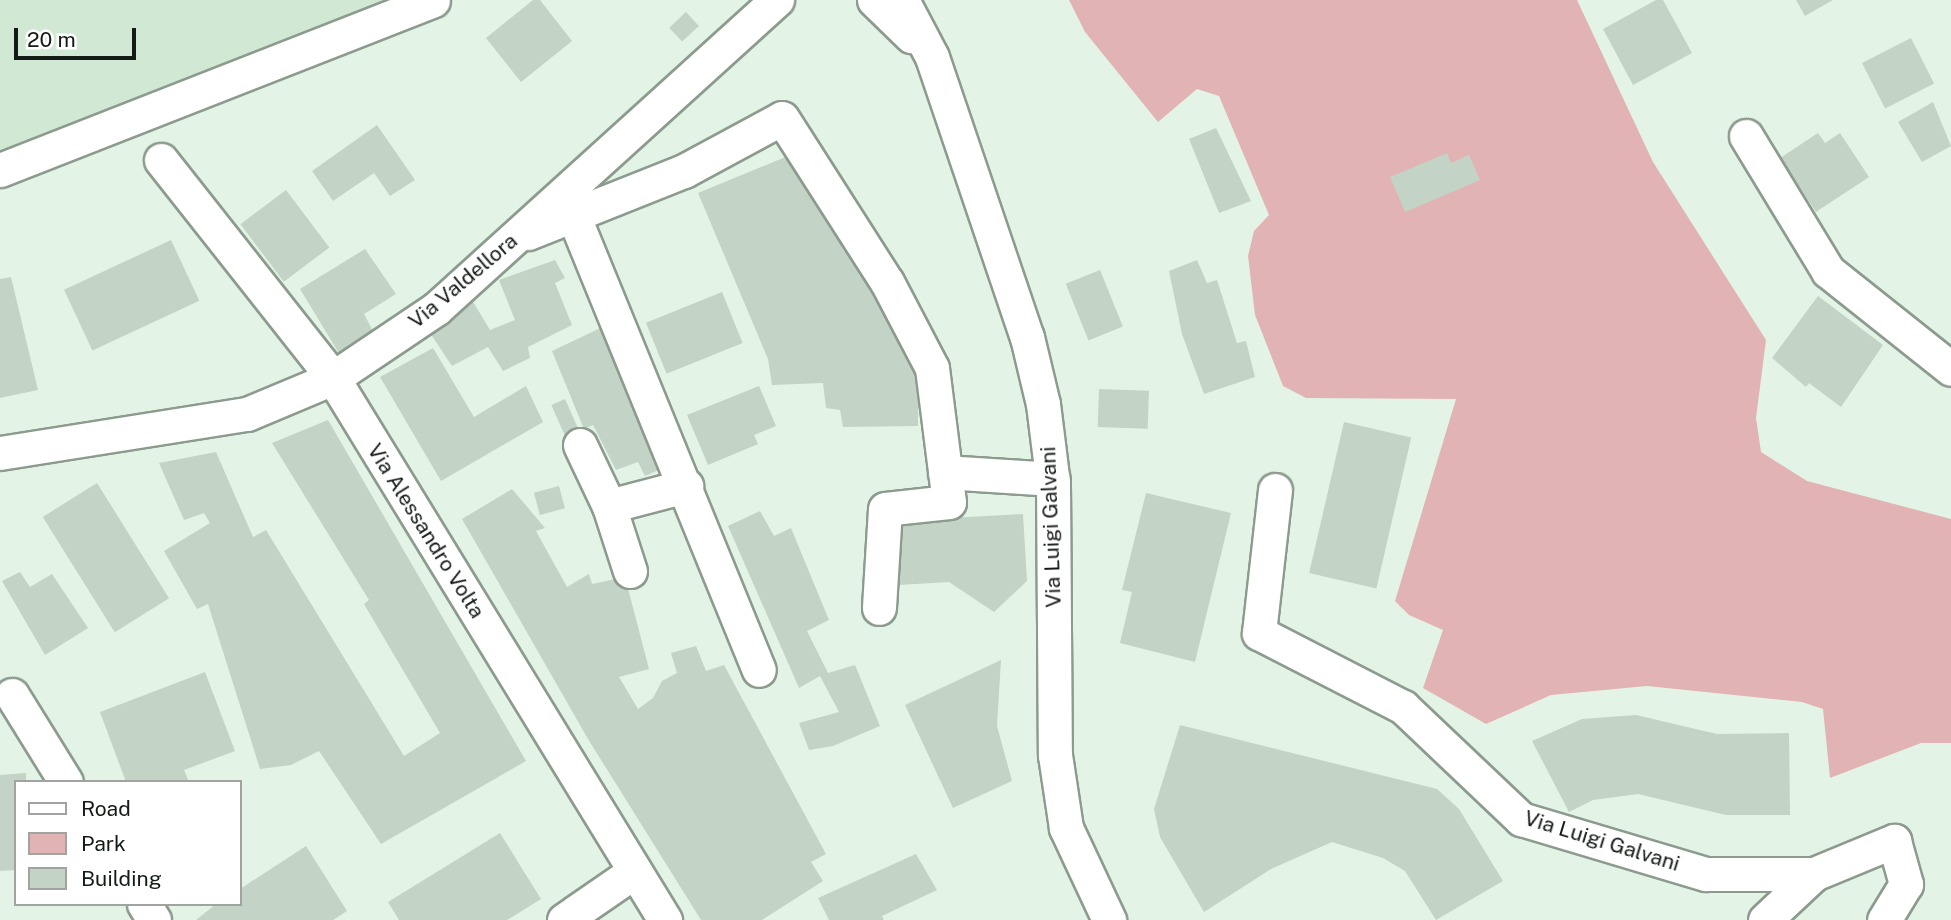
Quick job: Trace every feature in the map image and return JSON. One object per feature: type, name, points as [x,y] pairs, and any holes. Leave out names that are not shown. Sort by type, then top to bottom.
[{"type":"street","points":[[0,170],[433,0]]},
{"type":"street","name":"Via Valdellora","points":[[0,453],[247,414],[333,378],[437,309],[777,0]]},
{"type":"street","points":[[874,0],[932,57]]},
{"type":"street","name":"Via Luigi Galvani","points":[[902,0],[932,57],[1027,337],[1053,479],[1055,755],[1066,828],[1109,920]]},
{"type":"street","name":"Via Luigi Galvani","points":[[929,0],[932,57]]},
{"type":"street","points":[[519,235],[574,217],[684,171],[782,118],[887,282],[932,368],[949,502],[885,509],[879,608]]},
{"type":"street","points":[[1746,136],[1828,271],[1951,369]]},
{"type":"street","name":"Via Alessandro Volta","points":[[161,160],[333,378],[665,920]]},
{"type":"street","points":[[574,217],[759,670]]},
{"type":"street","points":[[580,445],[609,506],[630,571]]},
{"type":"street","points":[[945,472],[1053,479]]},
{"type":"street","points":[[609,506],[686,486]]},
{"type":"street","name":"Via Luigi Galvani","points":[[1275,490],[1259,634],[1403,707],[1521,819],[1706,874],[1814,874]]},
{"type":"street","points":[[12,695],[65,780]]},
{"type":"street","name":"Via Luigi Galvani","points":[[1765,920],[1814,874],[1894,841],[1906,884],[1884,920]]},
{"type":"street","points":[[564,920],[635,872]]},
{"type":"shaded area","points":[[0,0],[447,0],[0,173]]},
{"type":"green space","points":[[1069,0],[1577,0],[1653,162],[1766,340],[1756,418],[1761,452],[1807,481],[1951,519],[1951,743],[1921,743],[1830,778],[1823,709],[1802,702],[1647,686],[1551,695],[1486,724],[1423,688],[1443,630],[1409,615],[1395,601],[1456,399],[1306,398],[1283,386],[1255,315],[1248,256],[1254,231],[1269,215],[1219,96],[1197,89],[1158,122],[1085,32]]},
{"type":"building","points":[[533,0],[540,0],[572,41],[521,82],[486,38]]},
{"type":"building","points":[[1656,0],[1663,0],[1692,53],[1633,85],[1603,29]]},
{"type":"building","points":[[1796,0],[1833,0],[1805,16]]},
{"type":"building","points":[[686,12],[699,26],[682,42],[669,28]]},
{"type":"building","points":[[1911,38],[1934,83],[1885,108],[1862,63]]},
{"type":"building","points":[[1933,102],[1951,146],[1922,162],[1898,122]]},
{"type":"building","points":[[377,125],[415,180],[390,196],[374,173],[333,201],[312,171]]},
{"type":"building","points":[[1216,128],[1251,201],[1219,213],[1189,139]]},
{"type":"building","points":[[1818,133],[1825,143],[1840,133],[1869,177],[1816,212],[1780,158]]},
{"type":"building","points":[[1447,153],[1451,163],[1469,155],[1480,180],[1405,212],[1390,177]]},
{"type":"building","points":[[788,156],[918,360],[918,426],[843,427],[840,410],[826,408],[823,383],[772,385],[768,359],[698,193]]},
{"type":"building","points":[[286,190],[329,248],[284,282],[240,224]]},
{"type":"building","points":[[171,240],[199,301],[92,351],[64,290]]},
{"type":"building","points":[[365,249],[396,294],[364,314],[374,333],[340,355],[300,289]]},
{"type":"building","points":[[555,260],[565,278],[555,283],[572,325],[528,347],[530,358],[503,371],[488,347],[452,366],[430,333],[472,300],[490,330],[515,320],[499,280]]},
{"type":"building","points":[[1197,260],[1207,283],[1217,280],[1237,343],[1246,341],[1255,377],[1204,394],[1182,334],[1169,271]]},
{"type":"building","points":[[1100,270],[1123,327],[1089,340],[1066,284]]},
{"type":"building","points":[[11,277],[38,390],[0,398],[0,279]]},
{"type":"building","points":[[722,292],[743,343],[667,374],[646,323]]},
{"type":"building","points":[[1818,296],[1883,345],[1841,407],[1809,383],[1806,387],[1772,358]]},
{"type":"building","points":[[611,323],[670,465],[645,476],[638,462],[616,470],[593,425],[584,429],[552,351]]},
{"type":"building","points":[[433,348],[474,417],[526,386],[543,422],[441,481],[380,377]]},
{"type":"building","points":[[759,386],[776,426],[754,435],[758,444],[708,465],[687,415]]},
{"type":"building","points":[[1099,389],[1149,391],[1148,429],[1098,427]]},
{"type":"building","points":[[565,399],[579,431],[566,437],[551,405]]},
{"type":"building","points":[[328,420],[526,761],[381,844],[319,751],[291,765],[260,769],[208,604],[197,609],[164,551],[210,523],[204,513],[184,520],[159,463],[216,452],[253,537],[266,530],[404,756],[440,733],[364,604],[369,600],[272,443]]},
{"type":"building","points":[[1344,422],[1411,438],[1376,589],[1309,573]]},
{"type":"building","points":[[97,483],[169,598],[115,632],[43,517]]},
{"type":"building","points":[[559,486],[565,508],[540,515],[534,493]]},
{"type":"building","points":[[512,489],[545,528],[536,531],[567,587],[589,574],[592,584],[625,577],[649,669],[619,677],[638,709],[653,698],[662,681],[677,673],[671,653],[696,646],[706,671],[724,665],[826,854],[811,862],[823,881],[762,920],[701,920],[588,739],[462,519]]},
{"type":"building","points":[[1146,493],[1231,513],[1195,662],[1120,643],[1132,592],[1122,590]]},
{"type":"building","points":[[760,511],[774,536],[791,528],[829,620],[807,631],[828,673],[855,665],[880,726],[833,746],[809,750],[799,723],[839,712],[820,676],[799,688],[728,526]]},
{"type":"building","points":[[1023,514],[1027,581],[994,612],[949,582],[899,585],[895,521]]},
{"type":"building","points":[[20,572],[30,587],[52,574],[88,628],[45,655],[2,581]]},
{"type":"building","points":[[1001,660],[997,726],[1012,781],[953,808],[905,705]]},
{"type":"building","points":[[205,672],[235,751],[184,770],[188,780],[125,780],[100,712]]},
{"type":"building","points":[[1636,715],[1717,734],[1789,733],[1790,815],[1726,815],[1638,794],[1593,800],[1569,812],[1532,741],[1582,719]]},
{"type":"building","points":[[1180,725],[1437,789],[1459,809],[1503,881],[1436,920],[1405,871],[1383,858],[1332,842],[1271,869],[1204,912],[1160,837],[1154,809]]},
{"type":"building","points":[[26,773],[26,780],[14,780],[14,870],[0,871],[0,775]]},
{"type":"building","points":[[500,833],[541,899],[507,920],[399,920],[388,902]]},
{"type":"building","points":[[306,846],[347,911],[333,920],[196,920],[214,906],[242,906],[242,888]]},
{"type":"building","points":[[916,854],[937,890],[882,916],[884,920],[829,920],[818,898]]}]
